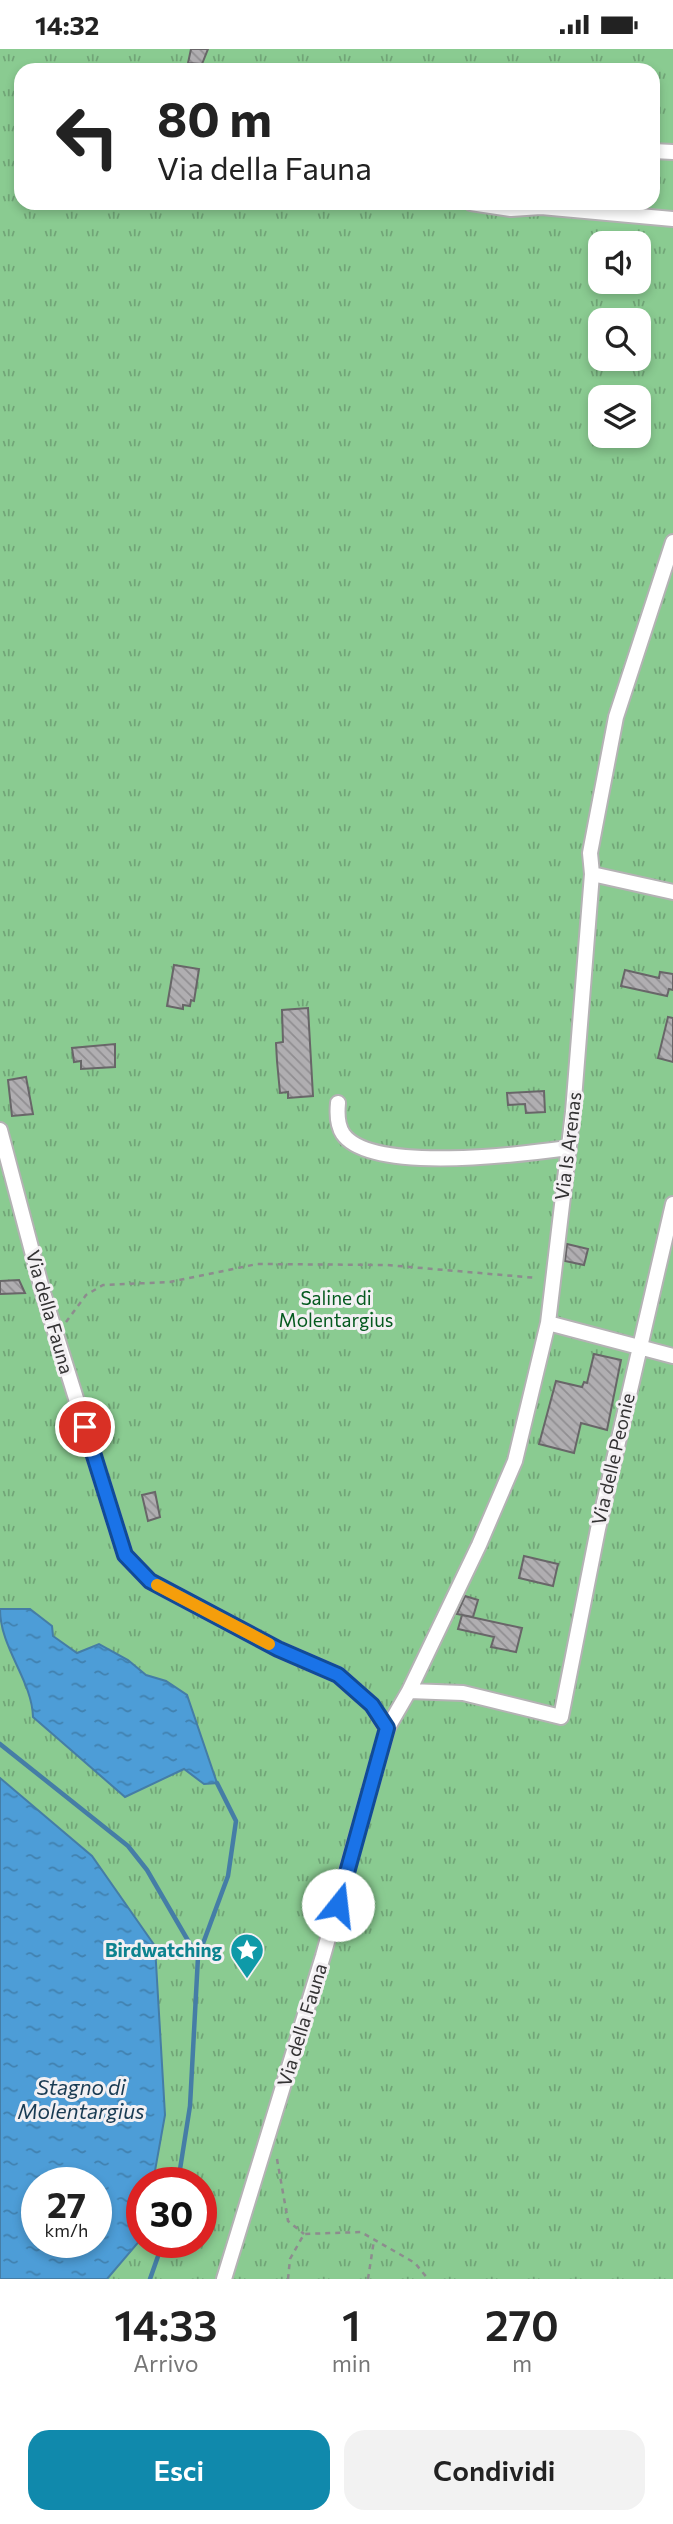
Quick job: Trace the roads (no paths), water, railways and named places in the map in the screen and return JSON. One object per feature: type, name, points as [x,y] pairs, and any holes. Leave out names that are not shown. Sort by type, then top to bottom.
[{"type":"street","points":[[574,210],[673,219]]},
{"type":"street","name":"Via Is Arenas","points":[[387,1728],[409,1691],[480,1545],[515,1461],[548,1323],[568,1147],[592,874],[590,853],[616,717],[673,542]]},
{"type":"street","points":[[592,874],[673,893]]},
{"type":"street","points":[[338,1103],[337,1116],[343,1134],[358,1146],[380,1153],[458,1157],[523,1155],[568,1147]]},
{"type":"street","name":"Via della Fauna","points":[[0,1130],[53,1326],[125,1555],[150,1581],[278,1649],[338,1675],[372,1705],[387,1728],[224,2279]]},
{"type":"street","name":"Via delle Peonie","points":[[409,1691],[463,1693],[561,1717],[638,1348],[673,1204]]},
{"type":"street","points":[[548,1323],[673,1356]]},
{"type":"water","points":[[0,1609],[30,1609],[52,1626],[53,1636],[77,1653],[99,1644],[128,1660],[146,1675],[166,1681],[187,1695],[217,1783],[204,1784],[184,1769],[125,1797],[33,1717],[27,1690],[5,1637]]},
{"type":"water","name":"Stagno di Molentargius","points":[[0,1778],[92,1856],[155,1946],[165,2115],[156,2167],[126,2167],[126,2257],[107,2279],[0,2279]]},
{"type":"waterway","points":[[0,1744],[128,1846],[147,1870],[197,1956]]},
{"type":"waterway","points":[[180,2167],[190,2106],[198,1957],[228,1876],[236,1821],[217,1783]]},
{"type":"waterway","points":[[150,2279],[157,2258]]},
{"type":"place","name":"Birdwatching","points":[[247,1980]]},
{"type":"park label","name":"Saline di Molentargius","points":[[336,1309]]}]
